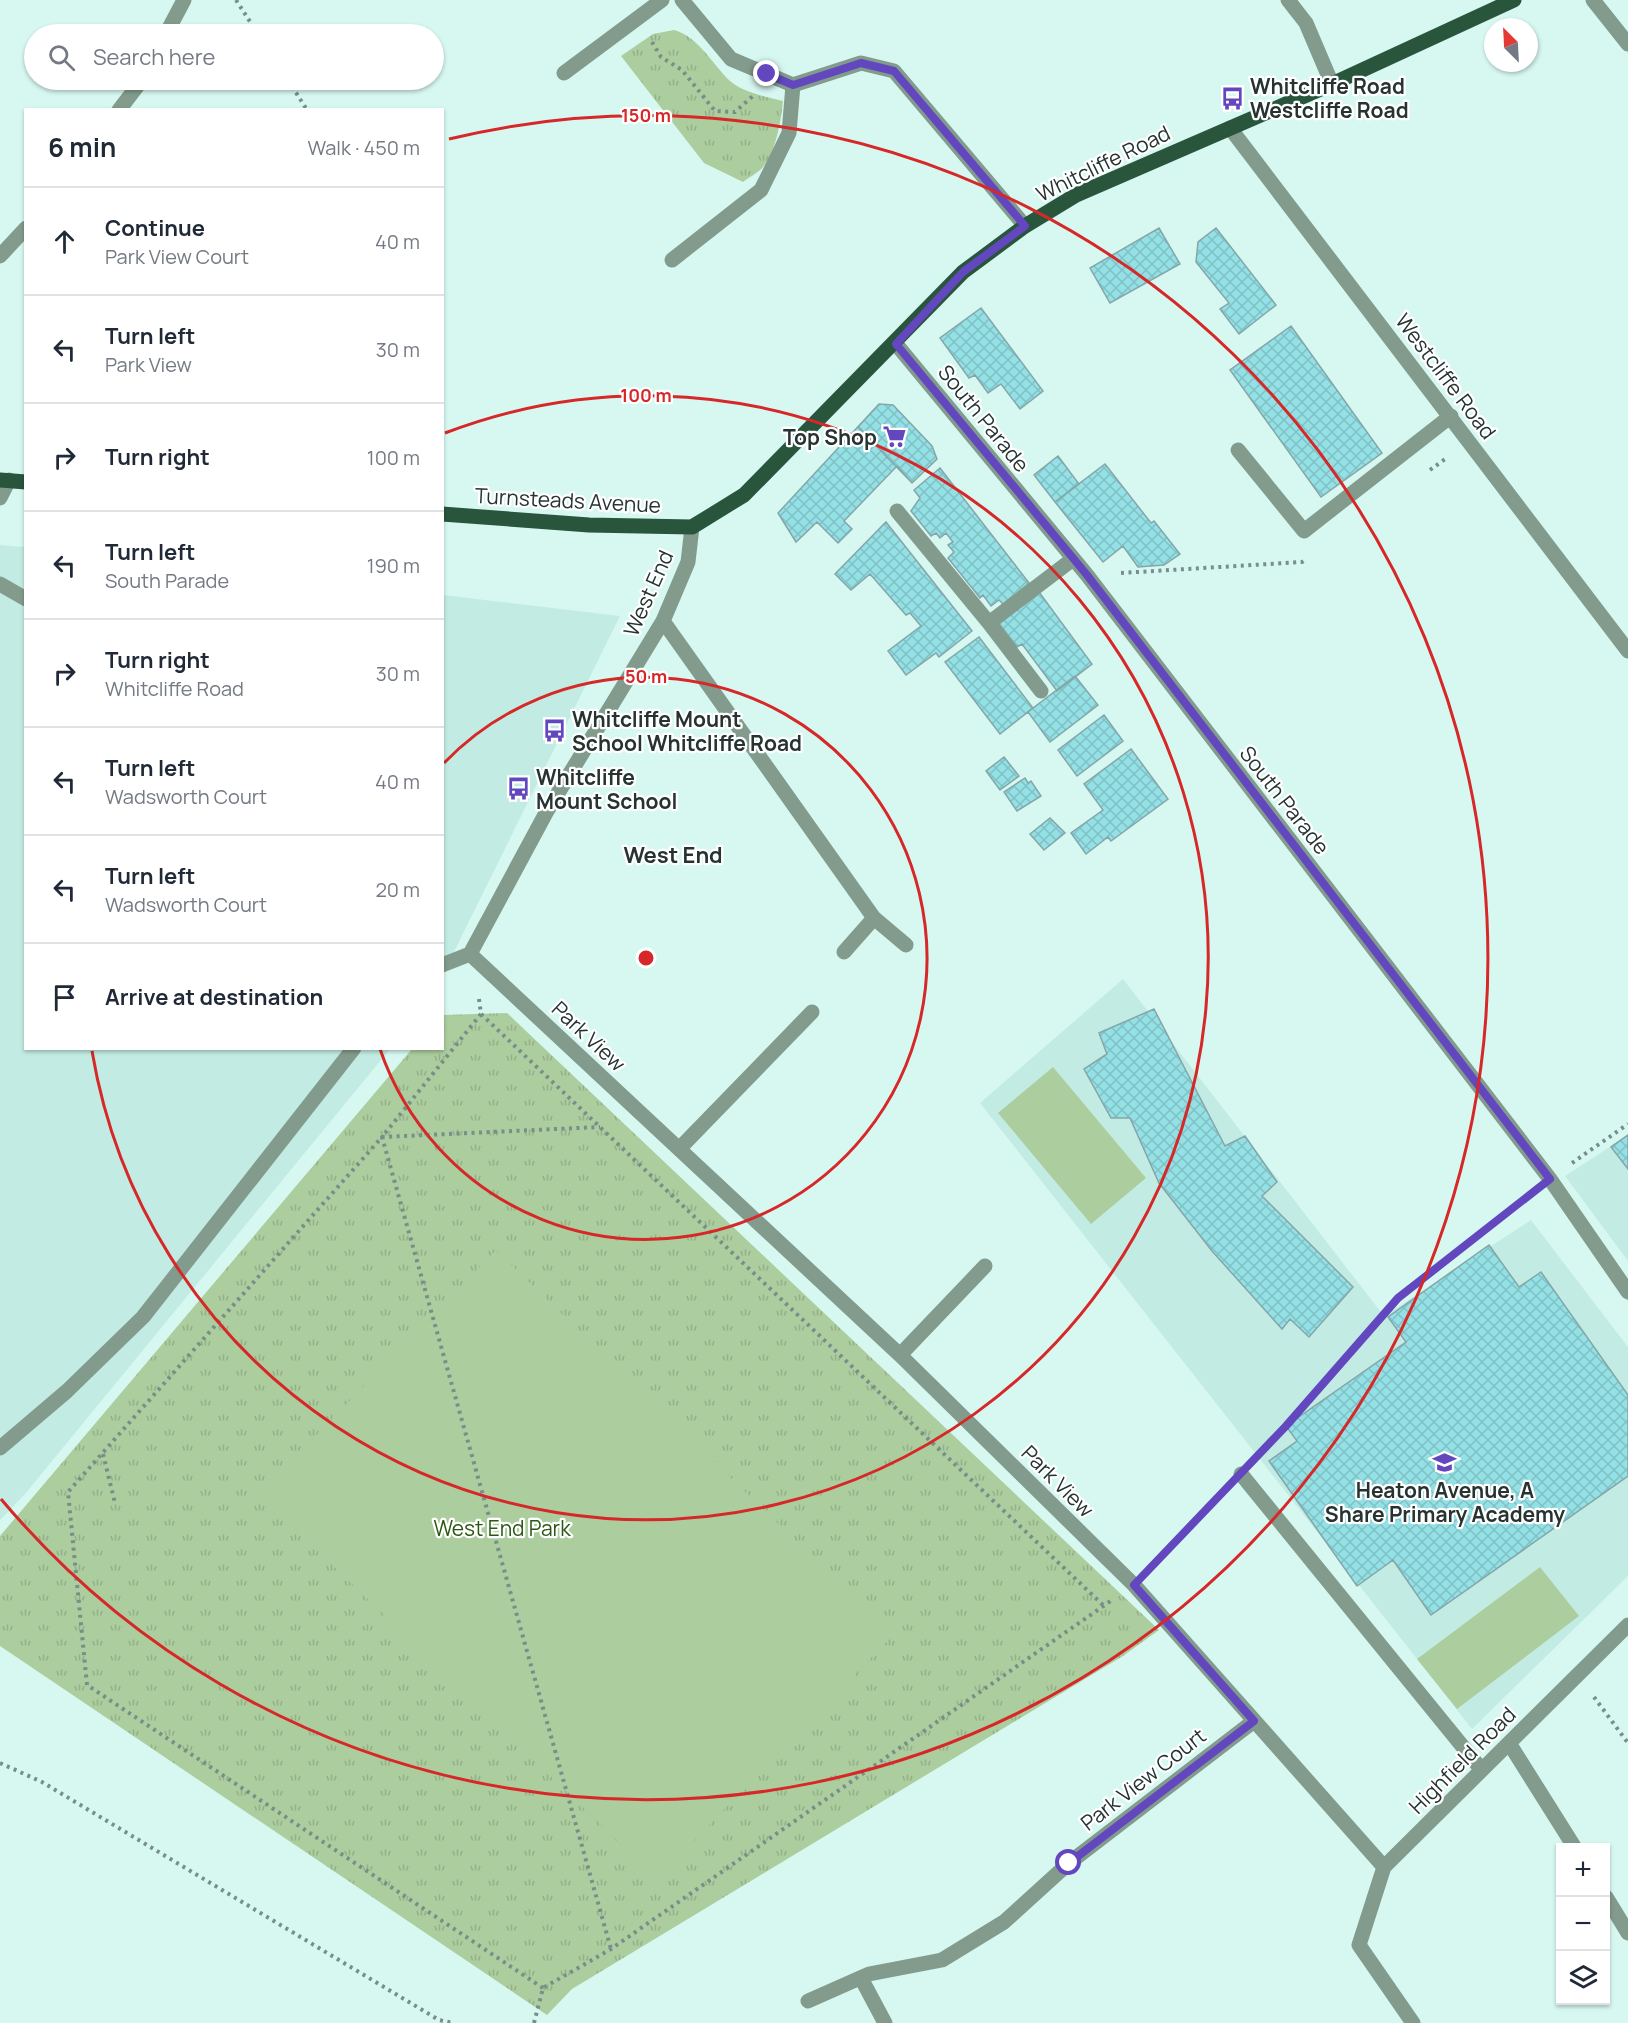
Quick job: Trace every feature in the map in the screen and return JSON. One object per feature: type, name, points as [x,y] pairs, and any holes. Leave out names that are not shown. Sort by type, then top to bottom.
[{"type":"main road","name":"Whitcliffe Road","points":[[692,527],[744,495],[896,344],[963,272],[1025,226],[1076,195],[1332,84],[1514,0]]},
{"type":"main road","points":[[4,480],[24,482]]},
{"type":"main road","name":"Turnsteads Avenue","points":[[444,514],[589,525],[692,527]]},
{"type":"street","points":[[171,24],[184,0]]},
{"type":"street","points":[[564,73],[662,0]]},
{"type":"street","points":[[681,0],[731,59],[793,85],[861,63],[894,71],[1025,226]]},
{"type":"street","points":[[1288,0],[1306,23],[1332,84]]},
{"type":"street","points":[[1593,0],[1628,44]]},
{"type":"street","points":[[672,260],[761,190],[789,133],[793,85]]},
{"type":"street","points":[[121,108],[134,90]]},
{"type":"street","name":"Westcliffe Road","points":[[1230,128],[1628,651]]},
{"type":"street","points":[[0,256],[24,230]]},
{"type":"street","name":"South Parade","points":[[896,344],[1073,559],[1550,1179],[1628,1292]]},
{"type":"street","points":[[1238,450],[1304,531],[1451,416]]},
{"type":"street","points":[[0,498],[4,480]]},
{"type":"street","points":[[897,511],[989,623],[1041,691]]},
{"type":"street","name":"West End","points":[[470,954],[547,811],[663,621],[688,562],[692,527]]},
{"type":"street","points":[[989,623],[1073,559]]},
{"type":"street","points":[[0,584],[24,598]]},
{"type":"street","points":[[663,621],[874,918],[906,945]]},
{"type":"street","points":[[844,952],[874,918]]},
{"type":"street","points":[[444,964],[470,954]]},
{"type":"street","name":"Park View","points":[[470,954],[900,1355],[1134,1585],[1384,1867]]},
{"type":"street","points":[[679,1149],[812,1012]]},
{"type":"street","points":[[0,1448],[67,1391],[143,1317],[352,1050]]},
{"type":"street","points":[[900,1355],[985,1266]]},
{"type":"street","points":[[1240,1474],[1481,1769]]},
{"type":"street","name":"Highfield Road","points":[[1413,2023],[1359,1945],[1384,1867],[1628,1625]]},
{"type":"street","name":"Park View Court","points":[[808,2001],[861,1978],[942,1960],[1004,1922],[1069,1863],[1254,1721]]},
{"type":"street","points":[[1509,1743],[1572,1843]]},
{"type":"street","points":[[1610,1905],[1628,1933]]},
{"type":"street","points":[[861,1978],[885,2023]]},
{"type":"path","points":[[236,0],[252,24]]},
{"type":"path","points":[[638,18],[661,57],[682,70],[715,111],[735,112],[755,94],[767,74]]},
{"type":"path","points":[[294,90],[306,108]]},
{"type":"path","points":[[470,954],[481,1014],[1104,1606]]},
{"type":"path","points":[[481,1014],[382,1137],[69,1492],[87,1685],[543,1988]]},
{"type":"path","points":[[534,2023],[543,1988],[611,1948],[1134,1585],[1240,1474],[1398,1298],[1550,1179],[1628,1124]]},
{"type":"path","points":[[382,1137],[600,1127]]},
{"type":"path","points":[[382,1137],[611,1948]]},
{"type":"path","points":[[103,1453],[115,1503]]},
{"type":"path","points":[[1578,1674],[1628,1743]]},
{"type":"path","points":[[0,1763],[42,1782],[439,2020],[453,2023]]},
{"type":"shaded area","points":[[0,545],[24,547],[24,1050],[389,1050],[25,1494],[0,1520]]},
{"type":"shaded area","points":[[444,595],[620,616],[444,972]]},
{"type":"shaded area","name":"Heaton Avenue, A Share Primary Academy","points":[[1123,979],[1384,1316],[1531,1220],[1628,1347],[1628,1576],[1472,1729],[980,1103]]},
{"type":"shaded area","points":[[1628,1135],[1628,1261],[1565,1176]]},
{"type":"green space","points":[[674,30],[698,45],[723,74],[736,85],[755,94],[783,101],[775,144],[768,160],[761,169],[743,182],[704,163],[621,56],[653,34]]},
{"type":"green space","name":"West End Park","points":[[507,1013],[1159,1630],[1123,1656],[572,1989],[547,2015],[0,1646],[0,1536],[411,1050],[444,1050],[444,1015]]},
{"type":"green space","points":[[1053,1067],[1146,1178],[1091,1224],[998,1113]]},
{"type":"green space","points":[[496,1250],[893,1635],[657,1879],[259,1494]]},
{"type":"green space","points":[[1540,1567],[1579,1616],[1457,1709],[1417,1659]]},
{"type":"building","points":[[1159,228],[1180,264],[1110,303],[1090,268]]},
{"type":"building","points":[[1216,228],[1276,305],[1239,334],[1220,309],[1229,303],[1196,262],[1198,242]]},
{"type":"building","points":[[981,308],[1043,391],[1020,409],[1001,384],[988,393],[975,375],[969,378],[940,338]]},
{"type":"building","points":[[1291,326],[1382,453],[1321,497],[1230,370]]},
{"type":"building","points":[[879,404],[893,405],[932,446],[937,459],[912,483],[897,466],[844,521],[852,529],[838,543],[817,522],[796,542],[778,513]]},
{"type":"building","name":"Top Shop","points":[[879,404],[893,405],[932,446],[937,459],[912,483],[858,427]]},
{"type":"building","points":[[1058,456],[1079,484],[1055,502],[1034,475]]},
{"type":"building","points":[[1105,464],[1151,523],[1154,521],[1180,554],[1164,565],[1138,567],[1123,546],[1103,562],[1055,502]]},
{"type":"building","points":[[940,468],[1029,583],[1004,605],[999,600],[991,606],[983,595],[980,598],[948,558],[954,552],[948,545],[953,542],[946,533],[940,538],[936,533],[931,536],[911,511],[920,498],[914,490]]},
{"type":"building","points":[[886,522],[972,631],[939,657],[936,653],[906,675],[888,651],[921,626],[910,613],[906,615],[870,574],[851,590],[835,574]]},
{"type":"building","points":[[1039,592],[1092,664],[1057,691],[1022,644],[1017,647],[998,622]]},
{"type":"building","points":[[979,637],[1033,708],[1000,734],[945,662]]},
{"type":"building","points":[[1075,676],[1098,705],[1050,742],[1028,712]]},
{"type":"building","points":[[1104,715],[1123,741],[1077,776],[1058,750]]},
{"type":"building","points":[[1131,749],[1168,799],[1111,841],[1108,837],[1086,854],[1071,833],[1103,810],[1084,784]]},
{"type":"building","points":[[1004,757],[1019,776],[1000,790],[986,771]]},
{"type":"building","points":[[1025,778],[1028,783],[1031,781],[1041,796],[1017,811],[1004,792]]},
{"type":"building","points":[[1050,818],[1065,833],[1044,850],[1030,834]]},
{"type":"building","points":[[1154,1009],[1225,1146],[1245,1136],[1277,1182],[1262,1196],[1353,1287],[1309,1337],[1290,1319],[1282,1329],[1212,1251],[1159,1183],[1130,1118],[1111,1118],[1084,1069],[1107,1054],[1099,1033]]},
{"type":"building","points":[[1628,1135],[1628,1169],[1611,1147]]},
{"type":"building","points":[[1489,1245],[1519,1287],[1541,1272],[1628,1395],[1628,1476],[1431,1615],[1393,1560],[1357,1586],[1269,1461],[1297,1441],[1286,1426],[1406,1342],[1388,1317]]},
{"type":"place","name":"Whitcliffe Road Westcliffe Road","points":[[1232,98]]},
{"type":"place","name":"Top Shop","points":[[895,437]]},
{"type":"place","name":"Whitcliffe Mount School Whitcliffe Road","points":[[554,731]]},
{"type":"place","name":"Whitcliffe Mount School","points":[[518,789]]},
{"type":"place","name":"Heaton Avenue, A Share Primary Academy","points":[[1445,1462]]},
{"type":"district","name":"West End","points":[[673,855]]},
{"type":"route","points":[[767,74],[793,85],[861,63],[894,71],[1025,226],[963,272],[896,344],[1087,575],[1550,1179],[1398,1298],[1286,1426],[1134,1585],[1254,1721],[1069,1863]]}]
